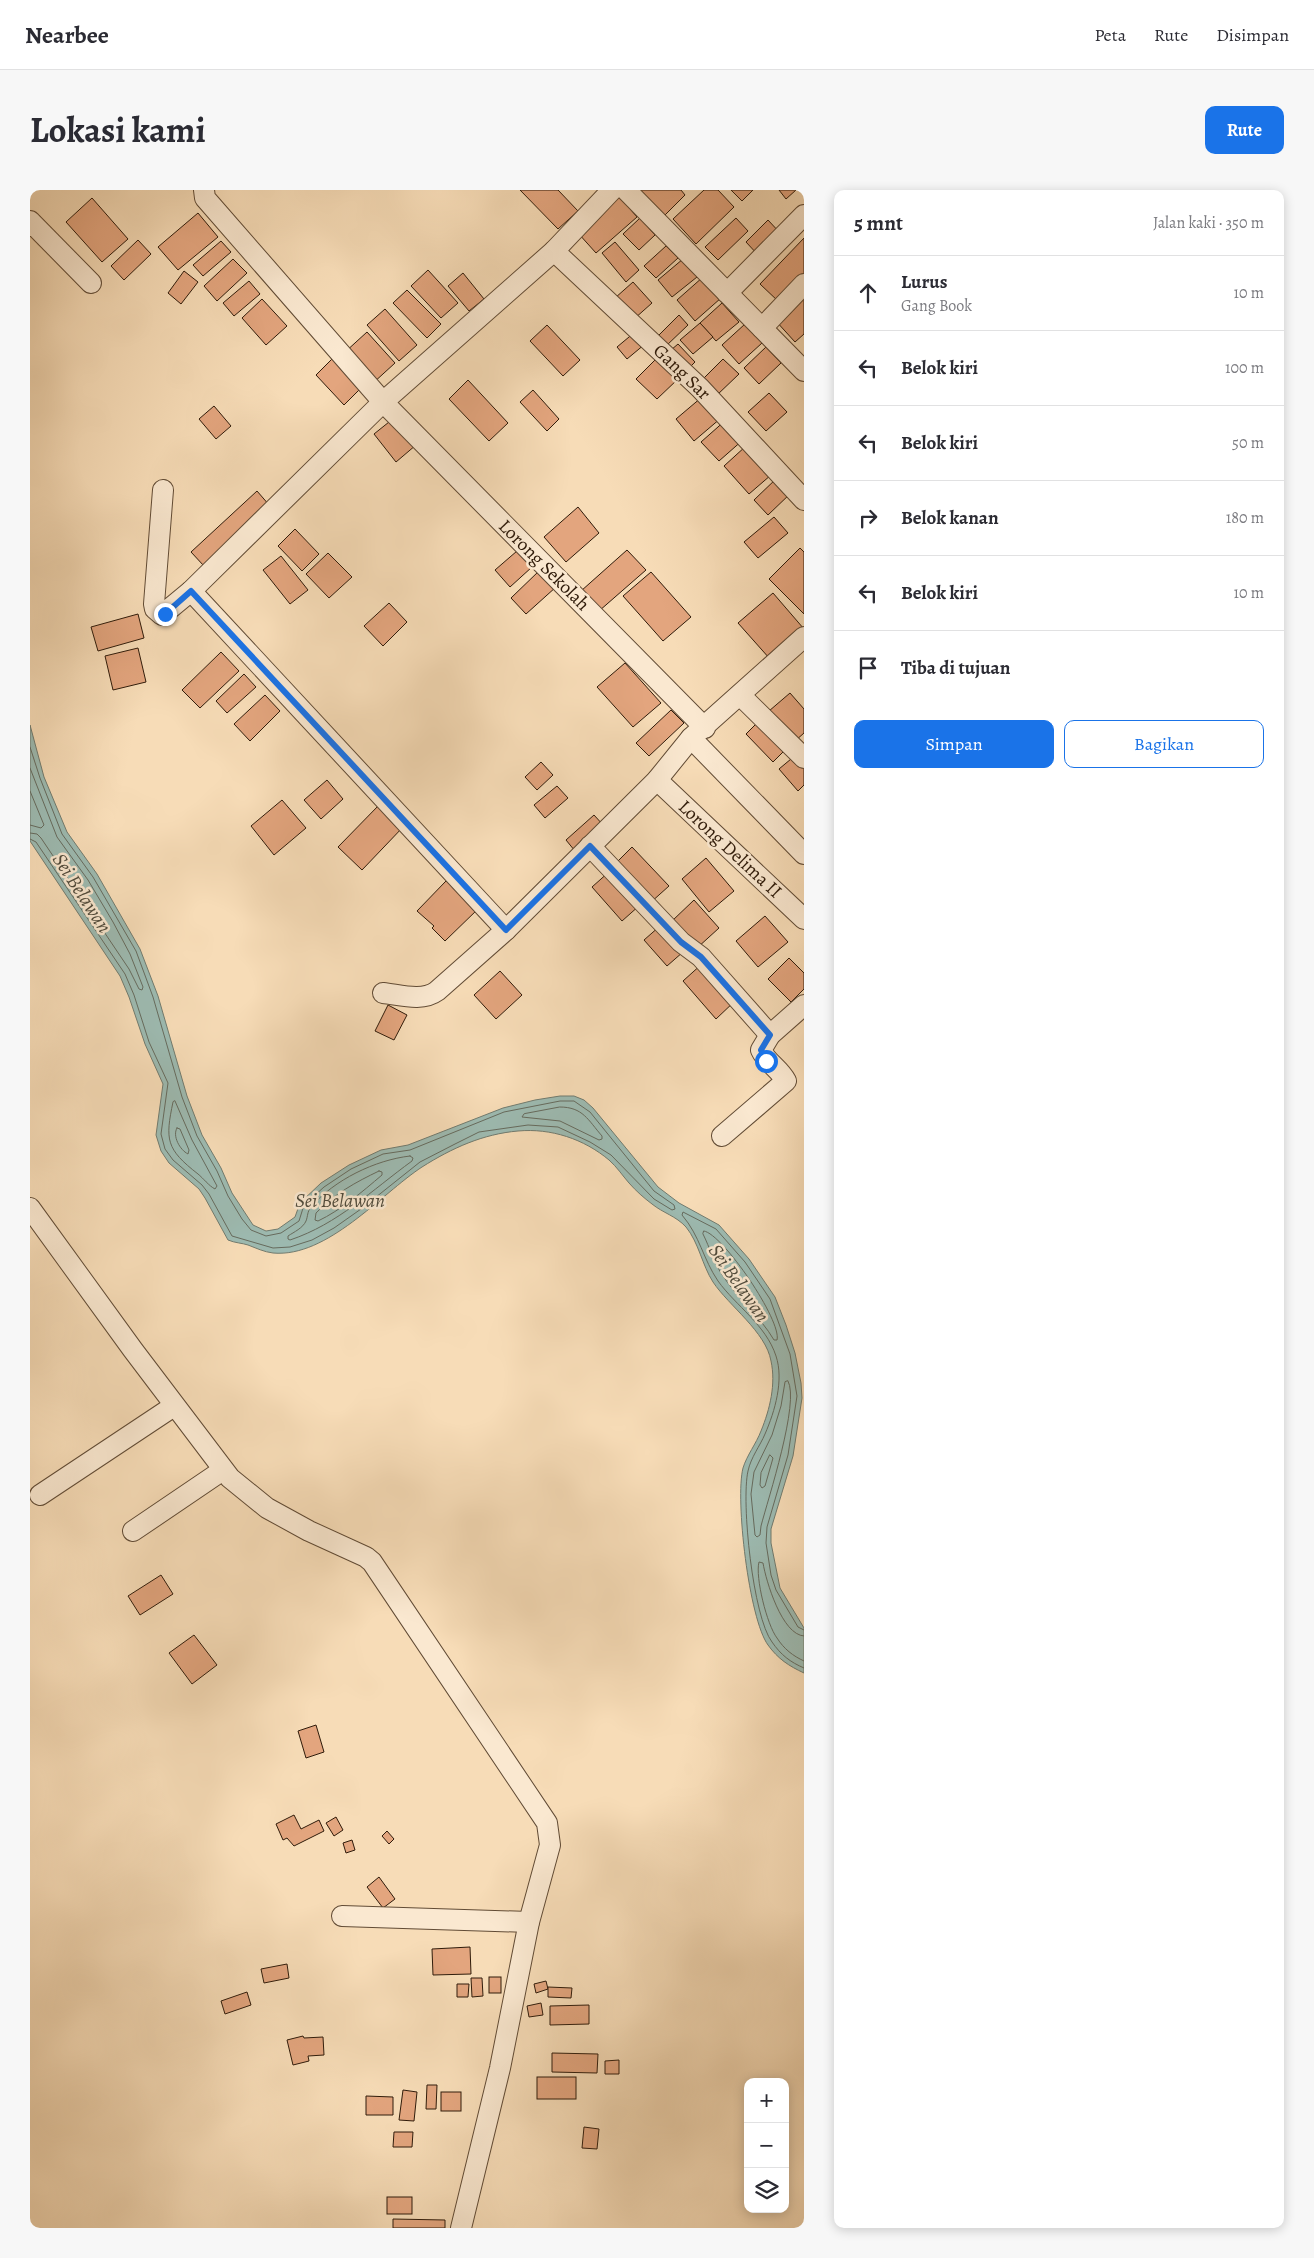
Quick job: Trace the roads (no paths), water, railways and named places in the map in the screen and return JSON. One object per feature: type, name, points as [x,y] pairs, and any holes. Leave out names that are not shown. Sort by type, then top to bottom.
[{"type":"street","name":"Lorong Sekolah","points":[[204,190],[205,198],[383,402],[698,733],[804,854]]},
{"type":"street","points":[[163,490],[156,609],[159,614],[165,614],[191,591],[383,402],[554,251],[612,190]]},
{"type":"street","points":[[626,190],[804,371]]},
{"type":"street","points":[[727,293],[804,216]]},
{"type":"street","points":[[30,221],[91,283]]},
{"type":"street","name":"Gang Sar","points":[[554,251],[700,388],[804,500]]},
{"type":"street","points":[[762,328],[804,284]]},
{"type":"street","points":[[191,591],[506,930]]},
{"type":"street","points":[[383,993],[429,997],[506,930],[657,780],[698,733],[804,637]]},
{"type":"street","points":[[740,696],[804,758]]},
{"type":"street","name":"Lorong Delima II","points":[[657,780],[804,919]]},
{"type":"street","points":[[590,846],[681,942],[701,957],[770,1035]]},
{"type":"street","points":[[722,1136],[786,1081],[774,1065],[766,1061],[761,1050],[770,1035],[801,1014]]},
{"type":"street","points":[[30,1208],[223,1470],[253,1499],[267,1508],[309,1531],[366,1557],[385,1580],[548,1823],[550,1845],[529,1922],[500,2068],[461,2228]]},
{"type":"street","points":[[40,1495],[174,1406]]},
{"type":"street","points":[[133,1531],[223,1470]]},
{"type":"street","points":[[342,1916],[529,1922]]},
{"type":"water","name":"Sei Belawan","points":[[30,725],[44,777],[67,832],[97,874],[140,949],[158,996],[187,1096],[202,1135],[221,1168],[232,1193],[253,1225],[266,1231],[278,1229],[295,1217],[300,1203],[321,1183],[349,1165],[381,1150],[408,1145],[503,1108],[535,1100],[574,1096],[584,1100],[593,1108],[658,1187],[679,1203],[719,1225],[749,1259],[775,1297],[795,1353],[801,1383],[802,1398],[793,1456],[771,1529],[771,1543],[780,1588],[804,1628],[804,1673],[780,1658],[768,1645],[761,1631],[750,1586],[742,1531],[741,1483],[743,1468],[767,1414],[773,1379],[771,1361],[768,1350],[755,1330],[713,1282],[686,1227],[643,1197],[612,1163],[589,1146],[555,1133],[518,1131],[492,1135],[468,1143],[445,1154],[422,1167],[352,1222],[333,1235],[313,1245],[293,1252],[273,1253],[228,1240],[199,1189],[169,1163],[161,1151],[156,1135],[163,1084],[145,1044],[120,976],[30,841]]}]
